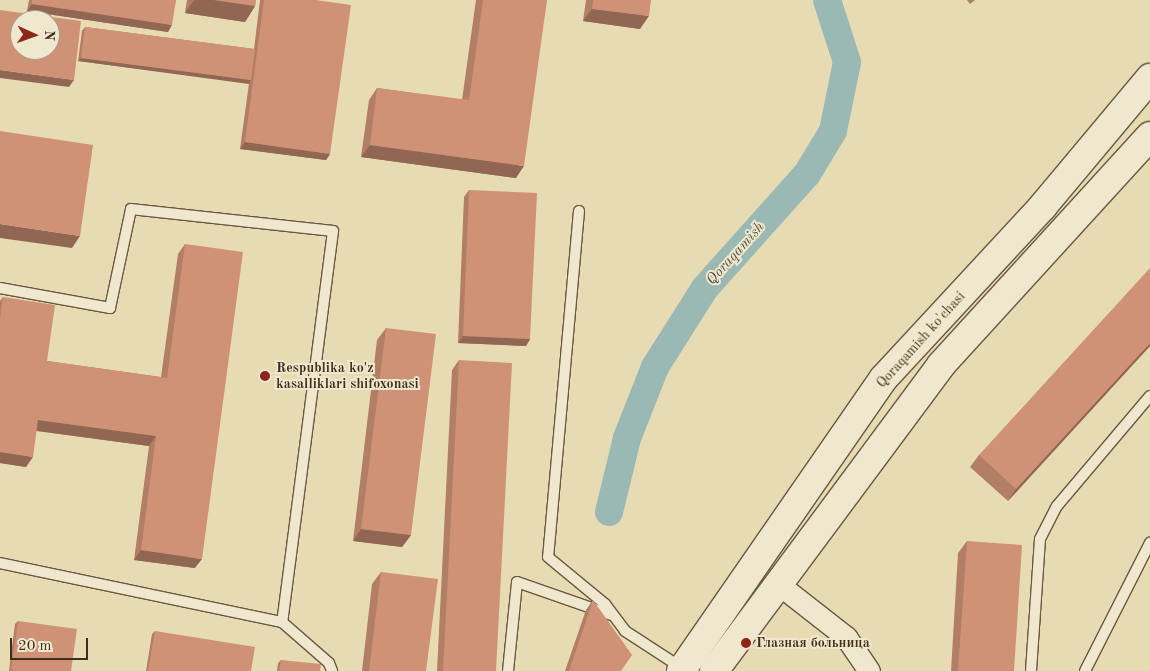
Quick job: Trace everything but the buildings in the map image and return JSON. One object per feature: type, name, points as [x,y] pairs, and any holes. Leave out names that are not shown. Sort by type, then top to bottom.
[{"type":"main road","name":"Qoraqamish ko'chasi","points":[[682,670],[884,378],[1043,206],[1150,78]]},
{"type":"main road","points":[[715,671],[772,590],[940,365],[1150,136]]},
{"type":"street","points":[[772,590],[846,636],[869,671]]},
{"type":"lane","points":[[0,288],[110,308],[130,209],[333,231],[282,622]]},
{"type":"lane","points":[[579,211],[548,557],[612,615],[625,631],[682,670]]},
{"type":"lane","points":[[1031,671],[1040,539],[1057,506],[1150,396]]},
{"type":"lane","points":[[1085,671],[1150,543]]},
{"type":"lane","points":[[0,563],[282,622],[329,662],[332,671]]},
{"type":"lane","points":[[508,671],[517,582],[612,615]]},
{"type":"waterway","name":"Qoraqamish","points":[[609,512],[627,438],[655,367],[705,288],[807,174],[833,131],[847,62],[827,0]]},
{"type":"place","name":"Respublika ko'z kasalliklari shifoxonasi","points":[[265,376]]},
{"type":"place","name":"Глазная больница","points":[[746,643]]}]
